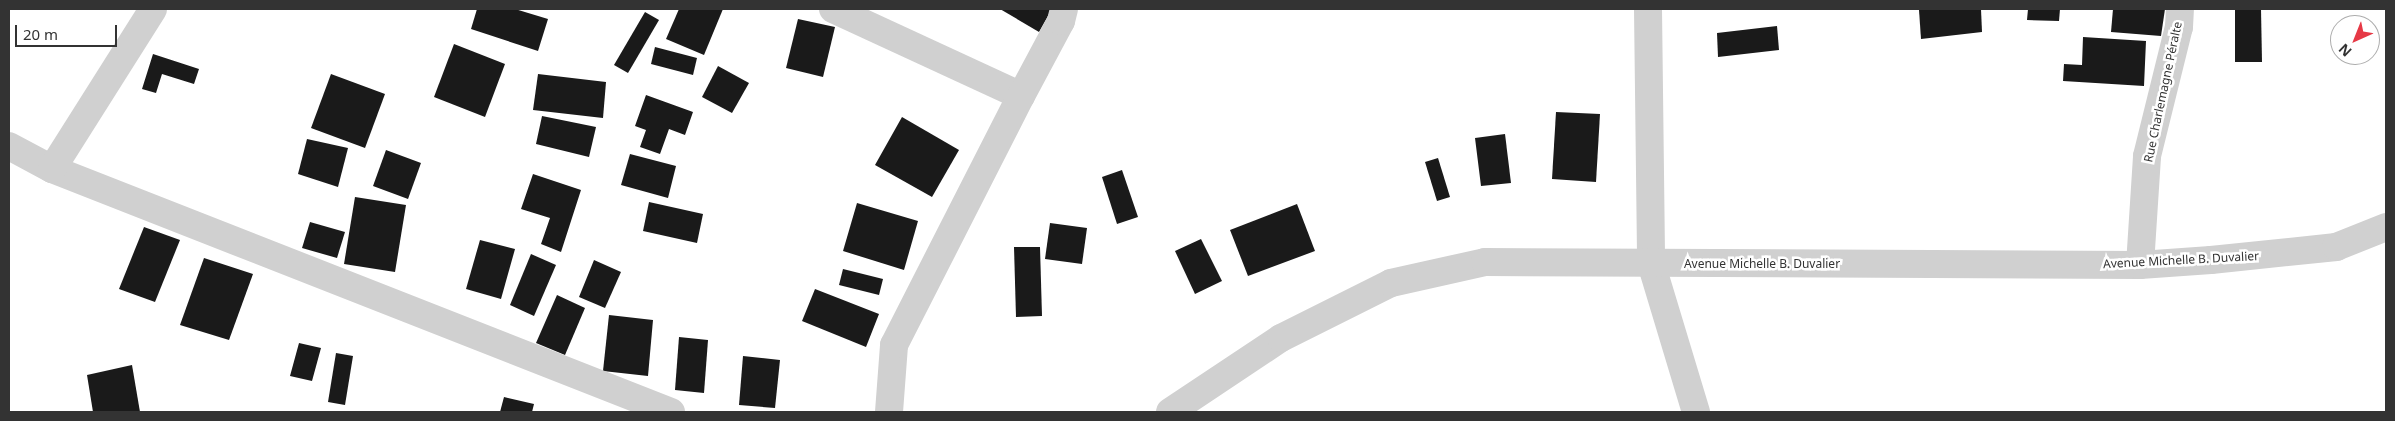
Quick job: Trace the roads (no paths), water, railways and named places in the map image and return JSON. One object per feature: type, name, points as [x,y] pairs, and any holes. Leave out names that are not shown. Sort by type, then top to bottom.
[{"type":"street","points":[[52,169],[153,9]]},
{"type":"street","points":[[833,9],[1021,96]]},
{"type":"street","points":[[889,412],[894,344],[1061,21],[1064,9]]},
{"type":"street","points":[[1648,9],[1651,263],[1696,412]]},
{"type":"street","name":"Rue Charlemagne Péralte","points":[[2140,265],[2147,156],[2179,27],[2180,9]]},
{"type":"street","points":[[9,146],[52,169],[671,412]]},
{"type":"street","name":"Avenue Michelle B. Duvalier","points":[[1170,412],[1281,338],[1391,284],[1485,262],[2140,265],[2211,260],[2336,247],[2386,227]]}]
